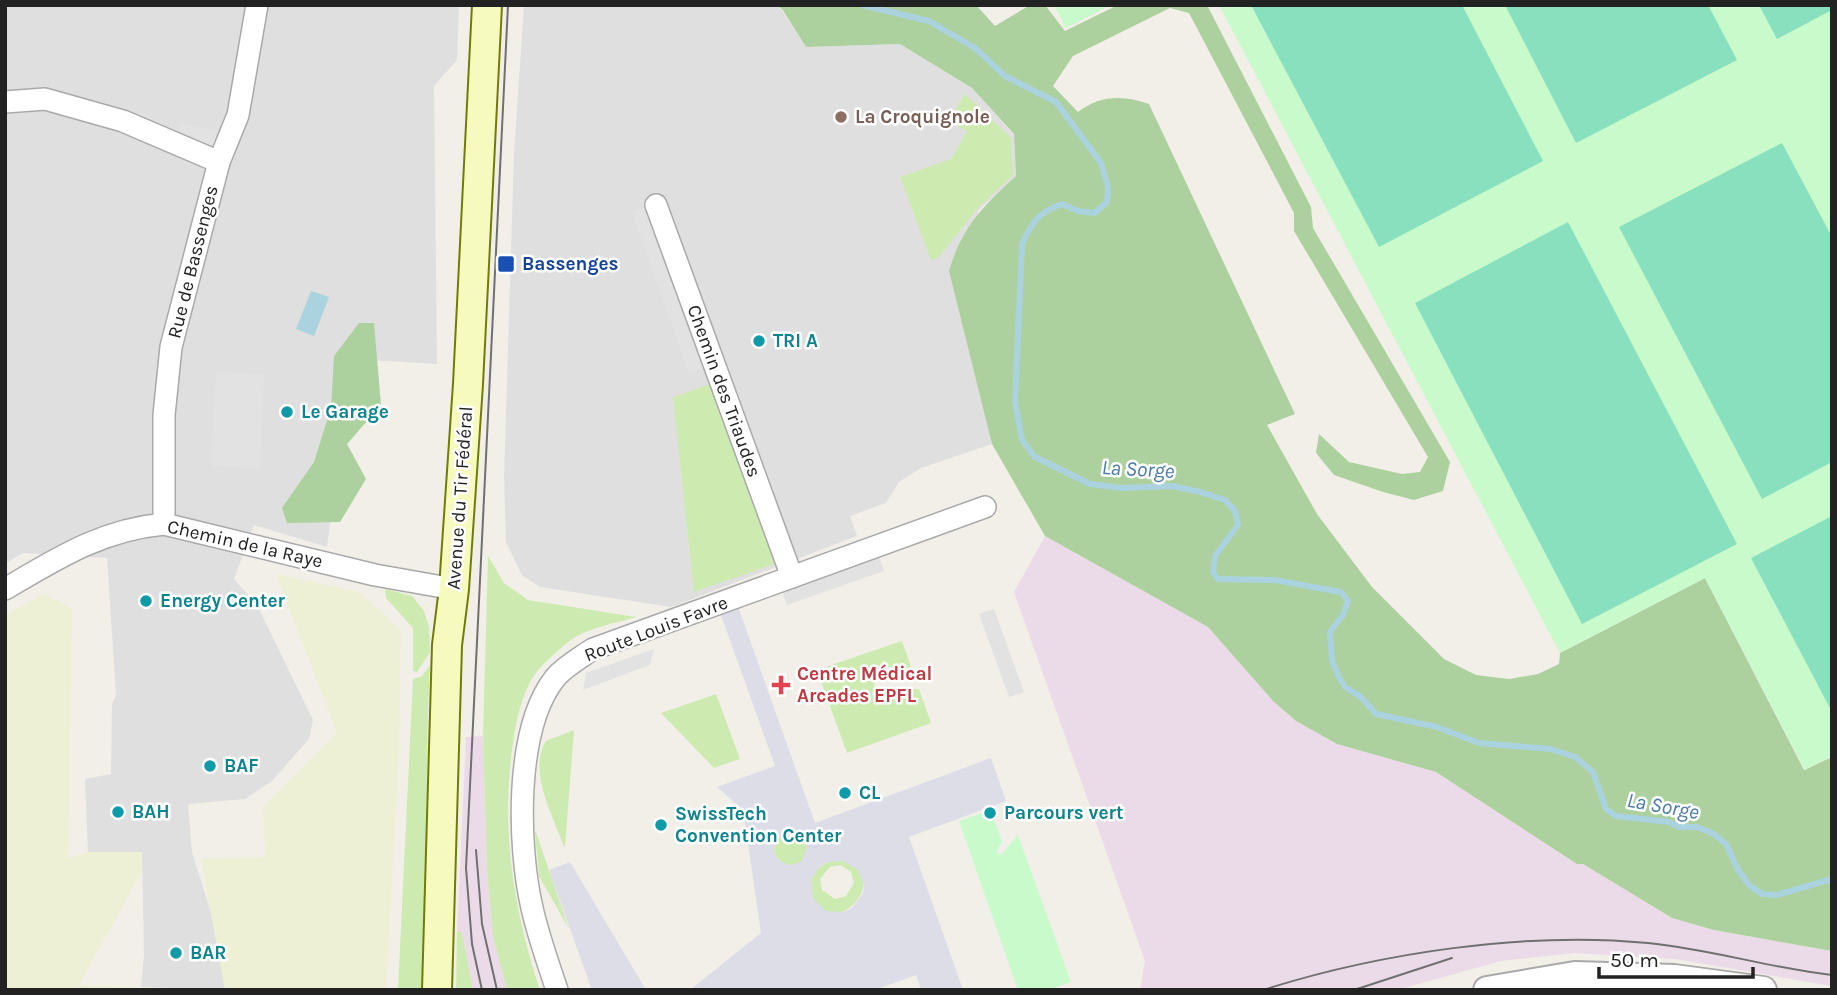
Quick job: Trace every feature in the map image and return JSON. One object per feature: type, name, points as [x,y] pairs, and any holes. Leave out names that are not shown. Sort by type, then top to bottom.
[{"type":"main road","name":"Avenue du Tir Fédéral","points":[[436,990],[447,645],[454,589],[468,384],[487,5]]},
{"type":"street","name":"Rue de Bassenges","points":[[164,524],[164,415],[172,346],[219,162],[238,116],[251,53],[257,5]]},
{"type":"street","points":[[5,102],[48,100],[122,121],[219,162]]},
{"type":"street","name":"Chemin des Triaudes","points":[[656,205],[792,577]]},
{"type":"street","name":"Route Louis Favre","points":[[557,990],[532,906],[524,839],[527,761],[533,725],[545,694],[564,670],[593,649],[985,507]]},
{"type":"street","name":"Chemin de la Raye","points":[[5,589],[97,538],[131,527],[164,524],[375,575],[454,589]]},
{"type":"street","points":[[1487,990],[1575,975],[1624,983],[1674,978],[1727,988],[1763,990]]},
{"type":"shaded area","points":[[5,5],[459,5],[457,60],[434,86],[437,364],[351,359],[327,547],[254,525],[234,579],[257,605],[313,720],[309,739],[271,782],[245,799],[188,804],[192,852],[225,958],[225,990],[141,987],[144,955],[142,852],[88,852],[85,779],[111,774],[112,704],[116,695],[107,558],[23,553],[5,564]]},
{"type":"shaded area","points":[[524,5],[775,5],[781,9],[806,47],[900,44],[972,88],[1014,135],[1016,176],[978,211],[976,369],[992,444],[921,468],[899,482],[886,503],[850,516],[857,536],[671,607],[540,587],[522,575],[506,542],[504,477],[514,153]]},
{"type":"shaded area","points":[[181,124],[218,131],[213,148],[179,137]]},
{"type":"shaded area","points":[[646,207],[703,369],[689,374],[632,212]]},
{"type":"shaded area","points":[[216,372],[264,374],[260,468],[211,466]]},
{"type":"shaded area","points":[[1045,536],[1208,627],[1273,701],[1296,721],[1337,744],[1436,772],[1577,864],[1583,864],[1672,918],[1714,930],[1832,951],[1832,986],[1675,959],[1574,953],[1501,961],[1397,990],[1140,990],[1145,961],[1014,592]]},
{"type":"shaded area","points":[[879,556],[884,571],[787,605],[782,591]]},
{"type":"shaded area","points":[[735,598],[815,823],[991,758],[1006,801],[909,837],[963,990],[921,990],[916,975],[875,990],[690,990],[761,933],[743,810],[717,787],[775,766],[717,604]],"holes":[[[790,832],[804,838],[807,848],[801,862],[790,865],[779,861],[774,851],[776,840]],[[844,861],[858,870],[864,885],[863,893],[852,908],[844,912],[826,911],[813,898],[811,880],[820,866],[828,862]]]},
{"type":"shaded area","points":[[994,609],[1024,692],[1009,697],[979,614]]},
{"type":"shaded area","points":[[654,649],[650,665],[583,690],[586,673]]},
{"type":"shaded area","points":[[483,736],[487,869],[507,990],[473,990],[462,932],[457,932],[466,737]]},
{"type":"shaded area","points":[[570,862],[646,990],[592,990],[549,870]]},
{"type":"green space","points":[[775,5],[976,5],[995,26],[1030,5],[1045,5],[1065,31],[1118,5],[1207,5],[1311,207],[1313,228],[1450,462],[1443,491],[1414,500],[1383,492],[1334,475],[1316,453],[1319,434],[1349,462],[1402,474],[1420,472],[1428,457],[1294,231],[1294,213],[1189,13],[1170,8],[1073,56],[1053,86],[1078,112],[1095,102],[1112,98],[1149,104],[1295,414],[1267,425],[1317,514],[1372,587],[1444,659],[1476,675],[1509,679],[1538,674],[1559,664],[1560,653],[1705,578],[1804,770],[1832,757],[1832,951],[1714,930],[1672,918],[1583,864],[1577,864],[1436,772],[1337,744],[1296,721],[1273,701],[1208,627],[1045,536],[992,444],[949,271],[960,242],[975,218],[1016,176],[1014,134],[972,88],[900,44],[806,47],[782,9]]},
{"type":"green space","points":[[1054,5],[1111,5],[1066,28]]},
{"type":"green space","points":[[1219,5],[1832,5],[1832,756],[1805,770],[1705,578],[1560,653]]},
{"type":"green space","points":[[1251,5],[1462,5],[1543,161],[1379,247]]},
{"type":"green space","points":[[1505,5],[1708,5],[1737,60],[1576,143]]},
{"type":"green space","points":[[1759,5],[1832,5],[1832,10],[1777,39]]},
{"type":"green space","points":[[965,94],[1011,138],[1013,175],[978,208],[939,257],[931,260],[900,177],[951,159],[967,131],[948,121]]},
{"type":"green space","points":[[1782,143],[1832,237],[1832,462],[1762,499],[1619,227]]},
{"type":"green space","points":[[1568,222],[1737,544],[1582,624],[1415,303]]},
{"type":"green space","points":[[359,323],[374,323],[381,405],[347,444],[366,479],[340,522],[287,523],[282,508],[314,462],[331,408],[334,356]]},
{"type":"green space","points":[[714,383],[777,563],[694,592],[673,397]]},
{"type":"green space","points":[[1832,516],[1832,712],[1751,558]]},
{"type":"green space","points":[[488,556],[504,583],[528,600],[636,617],[591,630],[567,643],[533,676],[520,710],[511,759],[508,818],[510,847],[517,904],[540,990],[507,990],[493,936],[487,869],[483,736]]},
{"type":"green space","points":[[276,574],[359,592],[401,630],[399,752],[386,990],[225,990],[201,859],[265,857],[263,807],[337,733]]},
{"type":"green space","points":[[385,589],[412,596],[424,611],[429,627],[430,652],[417,672],[413,671],[413,628],[386,598]]},
{"type":"green space","points":[[44,594],[72,608],[68,858],[88,852],[142,852],[142,871],[79,985],[202,990],[5,990],[5,615]]},
{"type":"green space","points":[[902,641],[915,678],[906,681],[893,667],[881,667],[871,672],[875,682],[872,695],[886,703],[904,690],[919,689],[931,723],[847,753],[817,670]]},
{"type":"green space","points":[[430,665],[425,990],[398,990],[413,679],[422,676]]},
{"type":"green space","points":[[716,694],[740,759],[714,768],[661,713]]},
{"type":"green space","points":[[574,730],[564,847],[544,794],[539,766],[546,741]]},
{"type":"green space","points":[[991,810],[1002,842],[996,852],[1001,855],[1018,835],[1071,982],[1048,990],[1018,990],[959,821]]},
{"type":"green space","points":[[791,831],[803,836],[808,848],[803,860],[791,865],[779,860],[774,848],[779,836]]},
{"type":"green space","points":[[536,832],[569,929],[539,876]]},
{"type":"green space","points":[[836,860],[855,865],[863,876],[863,889],[856,902],[845,911],[832,914],[820,908],[810,890],[817,870]],"holes":[[[841,865],[851,872],[854,883],[846,896],[835,899],[822,890],[820,879],[830,867]]]},
{"type":"green space","points":[[457,932],[462,932],[473,990],[456,990]]},
{"type":"water","points":[[311,291],[329,297],[314,336],[296,329]]},
{"type":"waterway","name":"La Sorge","points":[[862,5],[929,21],[975,48],[1005,76],[1056,102],[1101,163],[1108,187],[1107,202],[1095,213],[1078,211],[1062,204],[1054,207],[1037,219],[1022,244],[1015,402],[1022,440],[1035,457],[1090,484],[1122,488],[1172,486],[1225,500],[1235,511],[1238,525],[1215,556],[1213,572],[1218,579],[1275,580],[1341,592],[1348,601],[1343,615],[1330,632],[1332,661],[1345,687],[1361,697],[1376,714],[1437,727],[1479,743],[1551,749],[1575,757],[1593,772],[1606,809],[1616,816],[1669,822],[1679,827],[1697,827],[1714,834],[1726,844],[1738,870],[1750,886],[1762,894],[1777,895],[1832,879]]},
{"type":"tram line","points":[[482,990],[472,944],[466,868],[508,5]]},
{"type":"tram line","points":[[476,850],[482,924],[497,990]]},
{"type":"tram line","points":[[1263,990],[1355,965],[1404,956],[1453,948],[1553,940],[1648,943],[1832,975]]},
{"type":"tram line","points":[[1354,990],[1452,958]]},
{"type":"place","name":"La Croquignole","points":[[841,117]]},
{"type":"place","name":"Bassenges","points":[[506,264]]},
{"type":"place","name":"TRI A","points":[[759,341]]},
{"type":"place","name":"Le Garage","points":[[287,412]]},
{"type":"place","name":"Energy Center","points":[[146,601]]},
{"type":"place","name":"Centre Médical Arcades EPFL","points":[[781,685]]},
{"type":"place","name":"BAF","points":[[210,766]]},
{"type":"place","name":"CL","points":[[845,793]]},
{"type":"place","name":"BAH","points":[[118,812]]},
{"type":"place","name":"Parcours vert","points":[[990,813]]},
{"type":"place","name":"SwissTech Convention Center","points":[[661,825]]},
{"type":"place","name":"BAR","points":[[176,953]]}]
